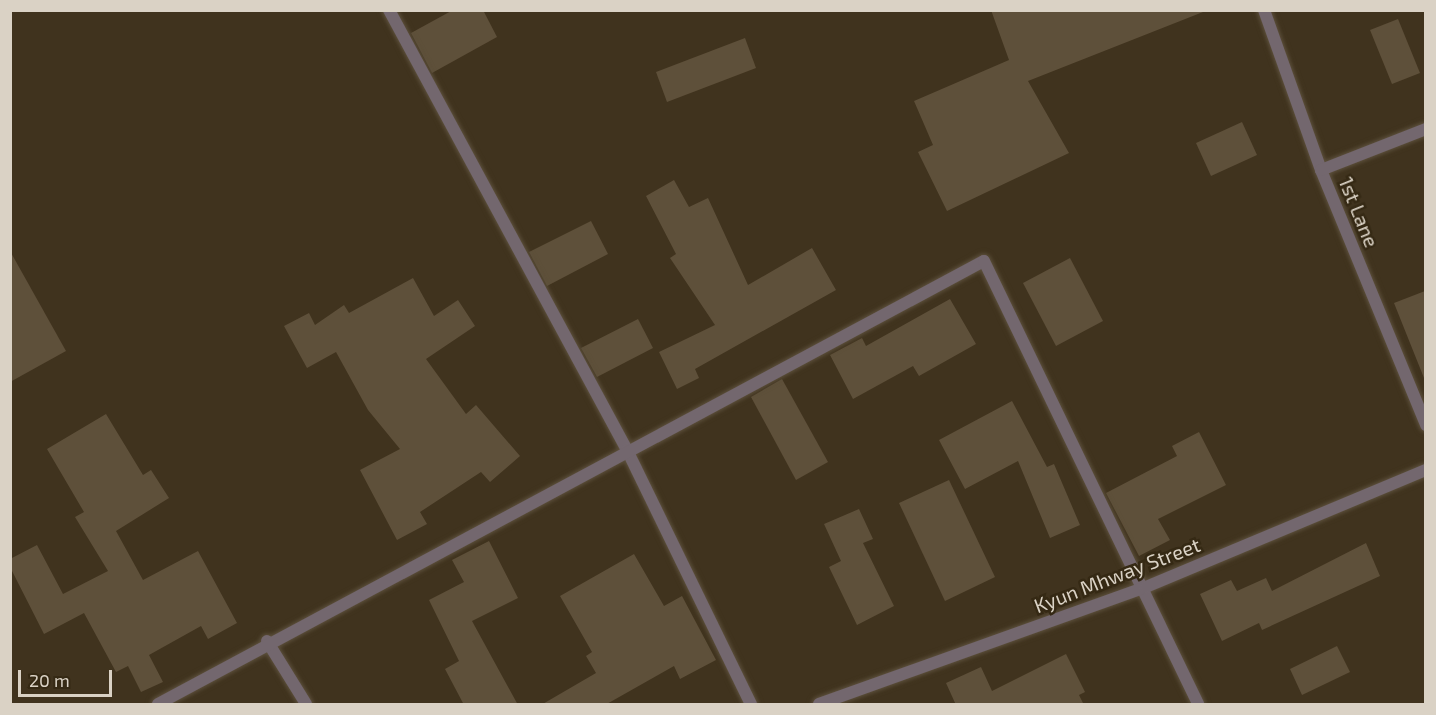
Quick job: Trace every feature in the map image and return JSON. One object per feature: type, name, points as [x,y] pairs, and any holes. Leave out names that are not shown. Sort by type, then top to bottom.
[{"type":"street","points":[[389,10],[627,450],[751,705]]},
{"type":"street","name":"1st Lane","points":[[1264,10],[1321,170],[1425,425]]},
{"type":"street","points":[[1321,170],[1425,129]]},
{"type":"street","points":[[158,705],[267,641],[984,261],[1146,587],[1198,705]]},
{"type":"street","name":"Kyun Mhway Street","points":[[819,705],[1146,587],[1425,470]]},
{"type":"street","points":[[267,641],[306,705]]},
{"type":"building","points":[[453,10],[483,10],[497,37],[432,73],[411,33]]},
{"type":"building","points":[[991,10],[1203,10],[1203,12],[1028,81],[1069,153],[947,211],[918,152],[933,145],[914,101],[1009,60]]},
{"type":"building","points":[[1398,19],[1420,73],[1392,84],[1370,30]]},
{"type":"building","points":[[745,38],[756,68],[667,102],[656,72]]},
{"type":"building","points":[[1242,122],[1257,155],[1211,176],[1196,143]]},
{"type":"building","points":[[674,180],[689,207],[708,198],[748,285],[812,248],[836,290],[695,369],[699,378],[677,389],[659,352],[715,325],[670,258],[676,254],[646,196]]},
{"type":"building","points":[[591,221],[608,254],[547,286],[529,252]]},
{"type":"building","points":[[10,251],[66,351],[10,382]]},
{"type":"building","points":[[1070,258],[1103,321],[1056,346],[1023,283]]},
{"type":"building","points":[[413,278],[434,316],[458,300],[475,326],[426,359],[466,414],[476,405],[520,456],[490,482],[481,472],[420,512],[427,524],[397,540],[360,470],[400,449],[368,410],[336,352],[307,368],[284,326],[309,313],[315,325],[344,305],[349,313]]},
{"type":"building","points":[[1425,291],[1425,378],[1424,378],[1394,303]]},
{"type":"building","points":[[950,299],[976,344],[919,376],[913,366],[853,399],[830,355],[862,338],[866,346]]},
{"type":"building","points":[[638,319],[653,348],[597,377],[581,348]]},
{"type":"building","points":[[782,379],[828,462],[796,480],[751,397]]},
{"type":"building","points":[[1012,401],[1047,467],[1054,464],[1080,525],[1050,538],[1018,461],[965,489],[939,440]]},
{"type":"building","points":[[106,414],[143,475],[151,470],[169,498],[116,531],[143,580],[198,551],[237,623],[208,639],[201,626],[149,655],[163,682],[141,692],[128,666],[116,672],[84,613],[44,634],[10,567],[10,559],[37,545],[63,594],[108,571],[75,517],[84,512],[47,449]]},
{"type":"building","points":[[1199,432],[1226,485],[1158,519],[1170,540],[1139,556],[1106,493],[1177,456],[1172,446]]},
{"type":"building","points":[[949,480],[995,577],[945,601],[899,503]]},
{"type":"building","points":[[859,509],[873,539],[863,543],[894,606],[857,625],[829,567],[841,561],[824,524]]},
{"type":"building","points":[[489,541],[518,598],[472,621],[518,705],[464,705],[445,669],[459,661],[429,600],[464,582],[452,560]]},
{"type":"building","points":[[1366,543],[1380,576],[1262,630],[1259,623],[1222,641],[1200,594],[1231,580],[1237,591],[1266,578],[1272,591]]},
{"type":"building","points":[[634,554],[664,606],[682,596],[716,660],[680,679],[674,666],[605,705],[541,705],[596,673],[586,656],[592,652],[560,596]]},
{"type":"building","points":[[1337,646],[1350,672],[1302,695],[1290,669]]},
{"type":"building","points":[[1066,654],[1085,692],[1079,695],[1084,705],[956,705],[946,683],[981,667],[992,691]]}]
